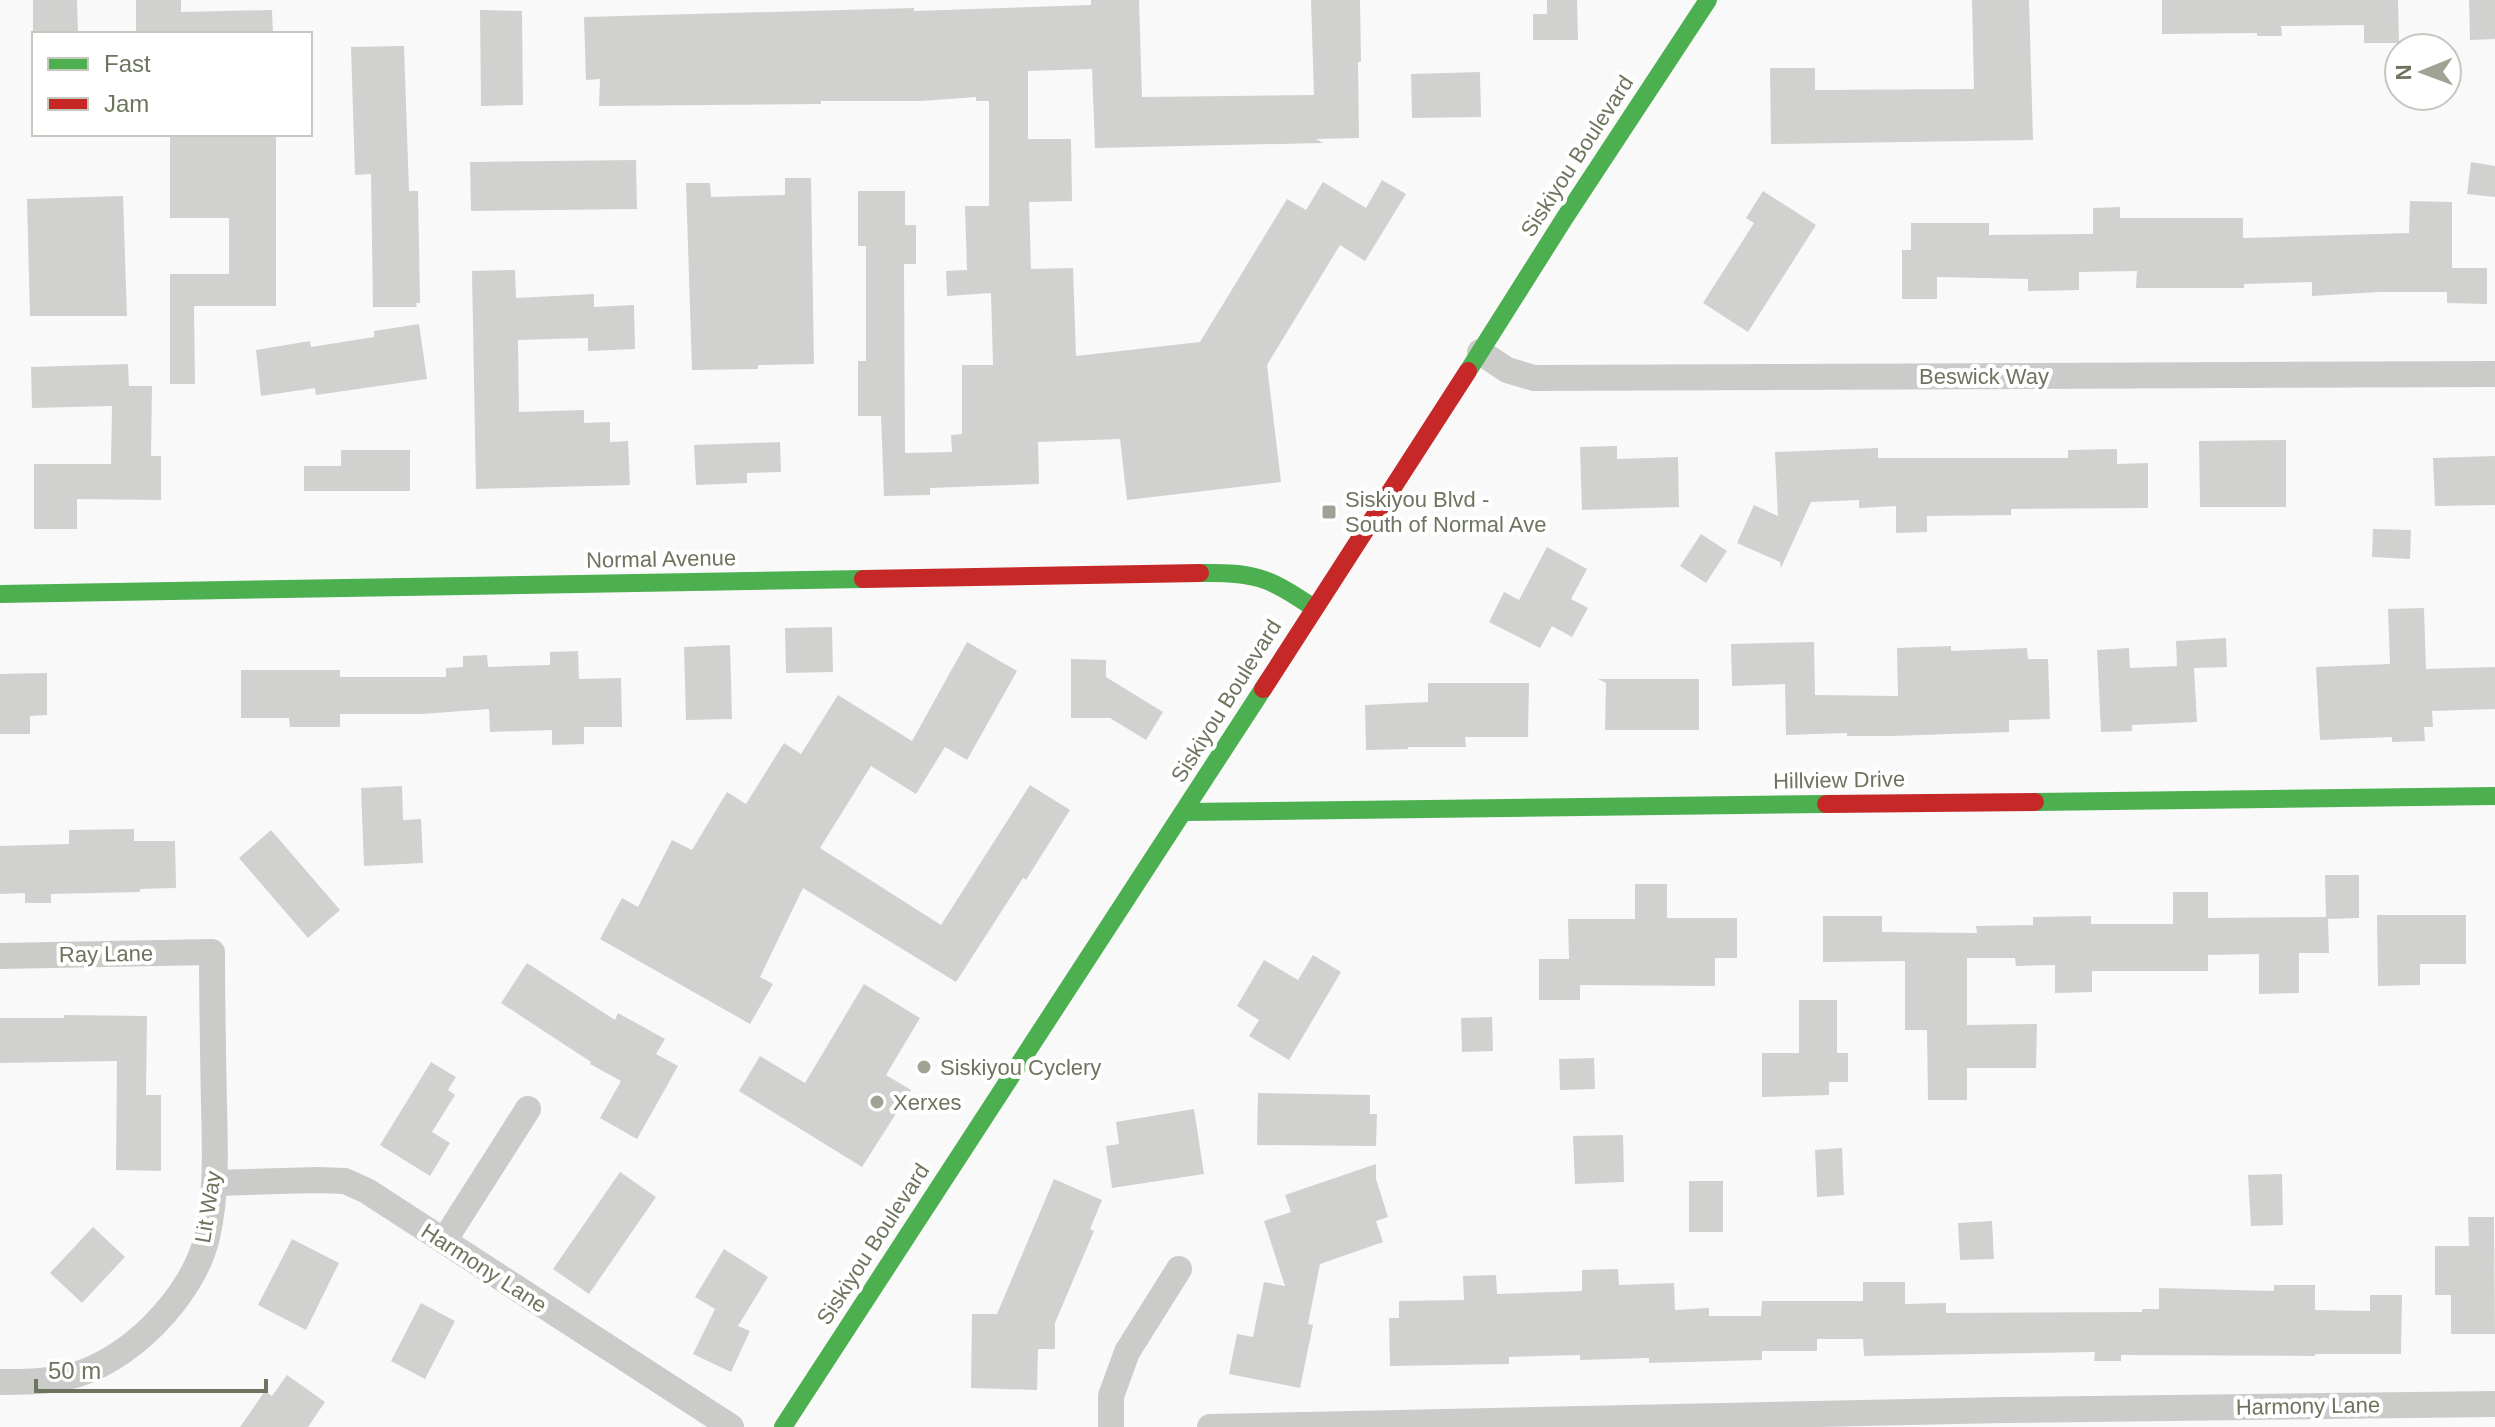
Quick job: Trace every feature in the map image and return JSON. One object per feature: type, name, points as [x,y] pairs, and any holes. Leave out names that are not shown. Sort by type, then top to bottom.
[{"type":"street","name":"Siskiyou Boulevard","points":[[783,1427],[1708,0]]},
{"type":"street","name":"Beswick Way","points":[[1480,352],[1507,370],[1534,378],[2495,374]]},
{"type":"street","name":"Normal Avenue","points":[[0,594],[1237,572],[1254,573],[1277,583],[1314,608]]},
{"type":"street","name":"Hillview Drive","points":[[1184,812],[2495,796]]},
{"type":"street","name":"Ray Lane","points":[[0,956],[212,952]]},
{"type":"street","name":"Lit Way","points":[[0,1382],[69,1377],[101,1364],[140,1339],[189,1282],[206,1239],[215,1183],[212,952]]},
{"type":"street","points":[[444,1241],[528,1109]]},
{"type":"street","name":"Harmony Lane","points":[[215,1183],[345,1181],[367,1191],[731,1427]]},
{"type":"street","points":[[1111,1427],[1111,1396],[1127,1352],[1179,1269]]},
{"type":"street","name":"Harmony Lane","points":[[1210,1427],[2004,1418],[2495,1404]]},
{"type":"building","points":[[33,0],[77,0],[78,32],[33,32]]},
{"type":"building","points":[[136,0],[181,0],[181,12],[272,10],[273,32],[136,32]]},
{"type":"building","points":[[1091,0],[1139,0],[1142,97],[1314,95],[1311,0],[1360,0],[1359,138],[1316,139],[1323,143],[1095,148],[1092,69],[1028,71],[1028,139],[1071,139],[1072,201],[1029,202],[1031,269],[1073,268],[1076,356],[1200,342],[1287,199],[1306,210],[1323,182],[1366,208],[1382,180],[1406,194],[1365,261],[1340,245],[1267,365],[1281,482],[1127,500],[1120,439],[1038,442],[1039,484],[930,488],[930,495],[884,496],[881,416],[858,416],[858,361],[866,361],[866,246],[858,246],[858,191],[905,191],[905,225],[916,225],[916,264],[904,264],[905,453],[952,452],[951,435],[962,434],[962,365],[993,365],[991,293],[947,296],[946,271],[967,270],[965,206],[989,206],[989,101],[976,101],[976,97],[921,101],[821,101],[821,104],[599,106],[600,79],[586,80],[584,17],[914,8],[914,11],[1091,5]]},
{"type":"building","points":[[1547,0],[1577,0],[1578,40],[1533,40],[1533,14],[1547,14]]},
{"type":"building","points":[[1972,0],[2029,0],[2033,140],[1771,144],[1770,68],[1815,68],[1815,90],[1974,89]]},
{"type":"building","points":[[2162,0],[2398,0],[2399,32],[2383,32],[2383,43],[2364,43],[2364,25],[2281,26],[2282,36],[2257,36],[2257,33],[2162,34]]},
{"type":"building","points":[[2469,0],[2495,0],[2495,39],[2470,40]]},
{"type":"building","points":[[480,10],[522,11],[523,105],[481,106]]},
{"type":"building","points":[[404,46],[409,191],[418,191],[420,303],[416,303],[417,307],[373,307],[371,174],[355,175],[351,47]]},
{"type":"building","points":[[1480,72],[1481,117],[1412,118],[1411,74]]},
{"type":"building","points":[[170,136],[276,136],[276,306],[194,306],[195,384],[170,384],[170,274],[229,274],[229,218],[170,218]]},
{"type":"building","points":[[636,160],[637,209],[471,211],[470,162]]},
{"type":"building","points":[[2471,162],[2495,166],[2495,197],[2467,194]]},
{"type":"building","points":[[785,178],[811,178],[814,364],[692,370],[686,183],[710,183],[711,197],[785,195]]},
{"type":"building","points":[[1763,191],[1816,225],[1748,332],[1703,303],[1754,223],[1746,218]]},
{"type":"building","points":[[123,196],[127,316],[30,316],[27,199]]},
{"type":"building","points":[[2410,201],[2452,202],[2452,268],[2487,268],[2487,304],[2447,303],[2447,292],[2312,296],[2312,282],[2244,284],[2244,288],[2136,288],[2137,271],[2079,272],[2079,290],[2028,291],[2028,279],[1937,277],[1937,299],[1902,299],[1902,250],[1911,250],[1911,223],[1989,223],[1989,235],[2093,234],[2093,208],[2120,207],[2120,218],[2243,218],[2243,238],[2409,233]]},
{"type":"building","points":[[515,270],[516,298],[594,294],[594,307],[634,305],[635,349],[588,351],[588,338],[518,340],[519,412],[584,410],[584,423],[610,422],[610,442],[628,441],[630,485],[476,489],[472,271]]},
{"type":"building","points":[[419,324],[427,379],[316,395],[315,388],[261,396],[256,350],[310,341],[311,347],[374,337],[374,331]]},
{"type":"building","points":[[128,364],[129,386],[152,386],[151,456],[161,456],[161,500],[77,499],[77,529],[34,529],[34,464],[111,464],[112,406],[32,408],[31,367]]},
{"type":"building","points":[[2286,440],[2286,507],[2200,507],[2199,441]]},
{"type":"building","points":[[780,442],[781,472],[747,473],[747,483],[696,485],[694,445]]},
{"type":"building","points":[[1617,446],[1617,459],[1678,457],[1679,507],[1582,510],[1580,447]]},
{"type":"building","points":[[1878,448],[1878,458],[2068,458],[2068,450],[2117,449],[2117,464],[2148,463],[2148,508],[2011,509],[2011,515],[1927,516],[1927,532],[1896,533],[1896,506],[1859,508],[1859,500],[1811,502],[1781,568],[1780,562],[1737,543],[1754,505],[1778,516],[1775,452]]},
{"type":"building","points":[[341,450],[410,450],[410,491],[304,491],[304,466],[341,466]]},
{"type":"building","points":[[2495,456],[2495,505],[2435,506],[2433,458]]},
{"type":"building","points":[[2373,529],[2411,530],[2410,559],[2372,557]]},
{"type":"building","points":[[1701,534],[1727,551],[1706,583],[1680,566]]},
{"type":"building","points":[[1547,547],[1587,569],[1571,599],[1588,608],[1572,637],[1552,626],[1540,648],[1489,622],[1504,592],[1519,600]]},
{"type":"building","points":[[2424,608],[2426,669],[2495,667],[2495,709],[2432,711],[2433,727],[2424,727],[2425,741],[2392,742],[2392,737],[2320,740],[2316,667],[2390,664],[2388,609]]},
{"type":"building","points":[[832,627],[833,672],[786,673],[785,628]]},
{"type":"building","points":[[2226,638],[2227,667],[2194,668],[2197,722],[2132,725],[2132,731],[2101,732],[2097,650],[2129,648],[2130,668],[2177,666],[2176,641]]},
{"type":"building","points":[[967,642],[1017,671],[967,760],[945,747],[916,794],[871,766],[820,848],[941,925],[1030,785],[1070,810],[956,982],[803,888],[760,977],[773,984],[750,1024],[600,939],[622,898],[638,907],[672,840],[692,850],[727,792],[746,804],[784,743],[801,754],[838,695],[912,741]]},
{"type":"building","points":[[1814,642],[1815,695],[1898,696],[1897,648],[1951,646],[1951,651],[2027,648],[2028,659],[2048,659],[2050,719],[2009,720],[2009,732],[1892,736],[1847,736],[1847,733],[1786,735],[1785,684],[1732,686],[1731,644]]},
{"type":"building","points":[[730,645],[732,719],[686,720],[684,647]]},
{"type":"building","points":[[578,651],[579,679],[621,678],[622,727],[584,727],[584,744],[552,745],[552,730],[490,732],[489,709],[422,714],[340,714],[340,727],[290,727],[289,718],[241,718],[241,670],[340,670],[340,677],[446,677],[446,668],[463,667],[463,656],[487,655],[488,667],[550,665],[550,652]]},
{"type":"building","points":[[1071,659],[1106,660],[1106,677],[1163,712],[1146,740],[1110,718],[1071,718]]},
{"type":"building","points":[[47,673],[47,715],[30,716],[30,734],[0,734],[0,674]]},
{"type":"building","points":[[1598,679],[1699,679],[1699,730],[1605,730],[1606,683]]},
{"type":"building","points":[[1428,683],[1529,683],[1528,737],[1465,737],[1466,747],[1366,750],[1365,705],[1428,702]]},
{"type":"building","points":[[402,786],[403,820],[421,819],[423,863],[364,866],[361,788]]},
{"type":"building","points":[[134,829],[134,841],[175,841],[176,888],[51,894],[51,903],[25,903],[25,893],[0,894],[0,846],[69,844],[69,830]]},
{"type":"building","points":[[271,830],[340,910],[308,938],[239,858]]},
{"type":"building","points":[[2325,875],[2359,875],[2359,918],[2328,919],[2329,953],[2299,953],[2299,993],[2259,994],[2259,954],[2208,955],[2208,971],[2092,971],[2092,992],[2055,993],[2055,965],[2016,966],[2015,958],[1967,958],[1967,1025],[2037,1024],[2036,1068],[1967,1068],[1967,1100],[1928,1100],[1927,1030],[1905,1030],[1905,961],[1823,962],[1823,916],[1882,916],[1882,932],[1977,933],[1976,926],[2033,925],[2033,917],[2091,916],[2091,924],[2173,924],[2173,892],[2208,892],[2208,918],[2326,917]]},
{"type":"building","points":[[1635,884],[1667,884],[1667,918],[1737,918],[1737,958],[1715,958],[1715,986],[1580,985],[1580,1000],[1539,1000],[1539,959],[1569,959],[1568,919],[1635,919]]},
{"type":"building","points":[[2377,915],[2466,915],[2466,964],[2420,964],[2420,985],[2378,986]]},
{"type":"building","points":[[1313,955],[1341,972],[1289,1060],[1249,1036],[1259,1020],[1237,1006],[1264,960],[1298,980]]},
{"type":"building","points":[[527,963],[615,1020],[618,1013],[665,1039],[656,1054],[678,1066],[637,1139],[600,1118],[621,1081],[590,1064],[501,1003]]},
{"type":"building","points":[[864,984],[920,1018],[886,1075],[911,1090],[862,1167],[739,1091],[760,1056],[805,1083]]},
{"type":"building","points":[[1799,1000],[1837,1000],[1837,1053],[1848,1053],[1848,1082],[1829,1082],[1829,1095],[1762,1097],[1762,1053],[1799,1053]]},
{"type":"building","points":[[64,1015],[147,1016],[146,1095],[161,1095],[161,1171],[116,1170],[117,1061],[0,1063],[0,1018],[64,1018]]},
{"type":"building","points":[[1492,1017],[1493,1051],[1462,1052],[1461,1018]]},
{"type":"building","points":[[1594,1058],[1595,1089],[1560,1090],[1559,1059]]},
{"type":"building","points":[[431,1062],[456,1077],[448,1090],[455,1095],[432,1132],[450,1143],[430,1176],[380,1145]]},
{"type":"building","points":[[1258,1093],[1370,1095],[1370,1114],[1377,1114],[1376,1146],[1257,1145]]},
{"type":"building","points":[[1194,1109],[1204,1174],[1112,1188],[1106,1146],[1119,1144],[1116,1122]]},
{"type":"building","points":[[1623,1135],[1624,1182],[1575,1184],[1573,1136]]},
{"type":"building","points":[[1842,1148],[1844,1195],[1817,1197],[1815,1150]]},
{"type":"building","points":[[1376,1164],[1376,1179],[1388,1217],[1376,1221],[1383,1242],[1320,1264],[1308,1324],[1313,1325],[1300,1388],[1229,1374],[1237,1334],[1253,1337],[1264,1282],[1285,1286],[1264,1221],[1291,1212],[1285,1195]]},
{"type":"building","points":[[620,1172],[656,1197],[589,1294],[553,1269]]},
{"type":"building","points":[[2282,1174],[2283,1225],[2251,1226],[2248,1175]]},
{"type":"building","points":[[1054,1179],[1102,1200],[1090,1229],[1094,1231],[1055,1323],[1055,1349],[1038,1349],[1037,1390],[971,1388],[972,1314],[997,1314]]},
{"type":"building","points":[[1689,1181],[1723,1181],[1723,1232],[1689,1232]]},
{"type":"building","points":[[2468,1217],[2494,1217],[2495,1334],[2451,1334],[2451,1295],[2435,1295],[2435,1246],[2469,1246]]},
{"type":"building","points":[[1992,1221],[1994,1259],[1960,1260],[1958,1223]]},
{"type":"building","points":[[93,1227],[125,1257],[82,1303],[50,1273]]},
{"type":"building","points":[[292,1239],[339,1263],[306,1330],[258,1305]]},
{"type":"building","points":[[724,1249],[768,1277],[738,1326],[750,1331],[731,1372],[693,1354],[715,1309],[695,1297]]},
{"type":"building","points":[[1618,1269],[1619,1285],[1674,1283],[1675,1310],[1709,1308],[1709,1316],[1761,1316],[1762,1301],[1863,1301],[1863,1282],[1905,1282],[1905,1304],[1946,1303],[1946,1313],[2142,1312],[2142,1309],[2159,1309],[2159,1288],[2274,1291],[2274,1285],[2315,1285],[2315,1310],[2370,1311],[2370,1295],[2402,1295],[2401,1354],[2121,1355],[2121,1361],[2094,1361],[2095,1352],[1864,1356],[1863,1339],[1817,1339],[1817,1351],[1762,1351],[1762,1360],[1649,1363],[1649,1358],[1580,1360],[1580,1355],[1509,1357],[1509,1364],[1390,1366],[1389,1318],[1399,1318],[1399,1301],[1464,1300],[1463,1276],[1496,1275],[1497,1294],[1582,1291],[1582,1270]]},
{"type":"building","points":[[421,1303],[455,1321],[425,1379],[391,1361]]},
{"type":"building","points":[[287,1375],[325,1402],[308,1427],[240,1427],[265,1391],[272,1396]]},
{"type":"traffic: fast","points":[[1468,371],[1708,0]]},
{"type":"traffic: fast","points":[[1200,573],[1260,578],[1285,589],[1314,608]]},
{"type":"traffic: fast","points":[[0,594],[863,579]]},
{"type":"traffic: fast","points":[[783,1427],[1263,689]]},
{"type":"traffic: fast","points":[[2035,802],[2495,796]]},
{"type":"traffic: fast","points":[[1184,812],[1826,804]]},
{"type":"traffic: jam","points":[[1263,689],[1468,371]]},
{"type":"traffic: jam","points":[[863,579],[1200,573]]},
{"type":"traffic: jam","points":[[1826,804],[2035,802]]},
{"type":"place","name":"Siskiyou Blvd - South of Normal Ave","points":[[1329,512]]},
{"type":"place","name":"Siskiyou Cyclery","points":[[924,1067]]},
{"type":"place","name":"Xerxes","points":[[877,1102]]}]
